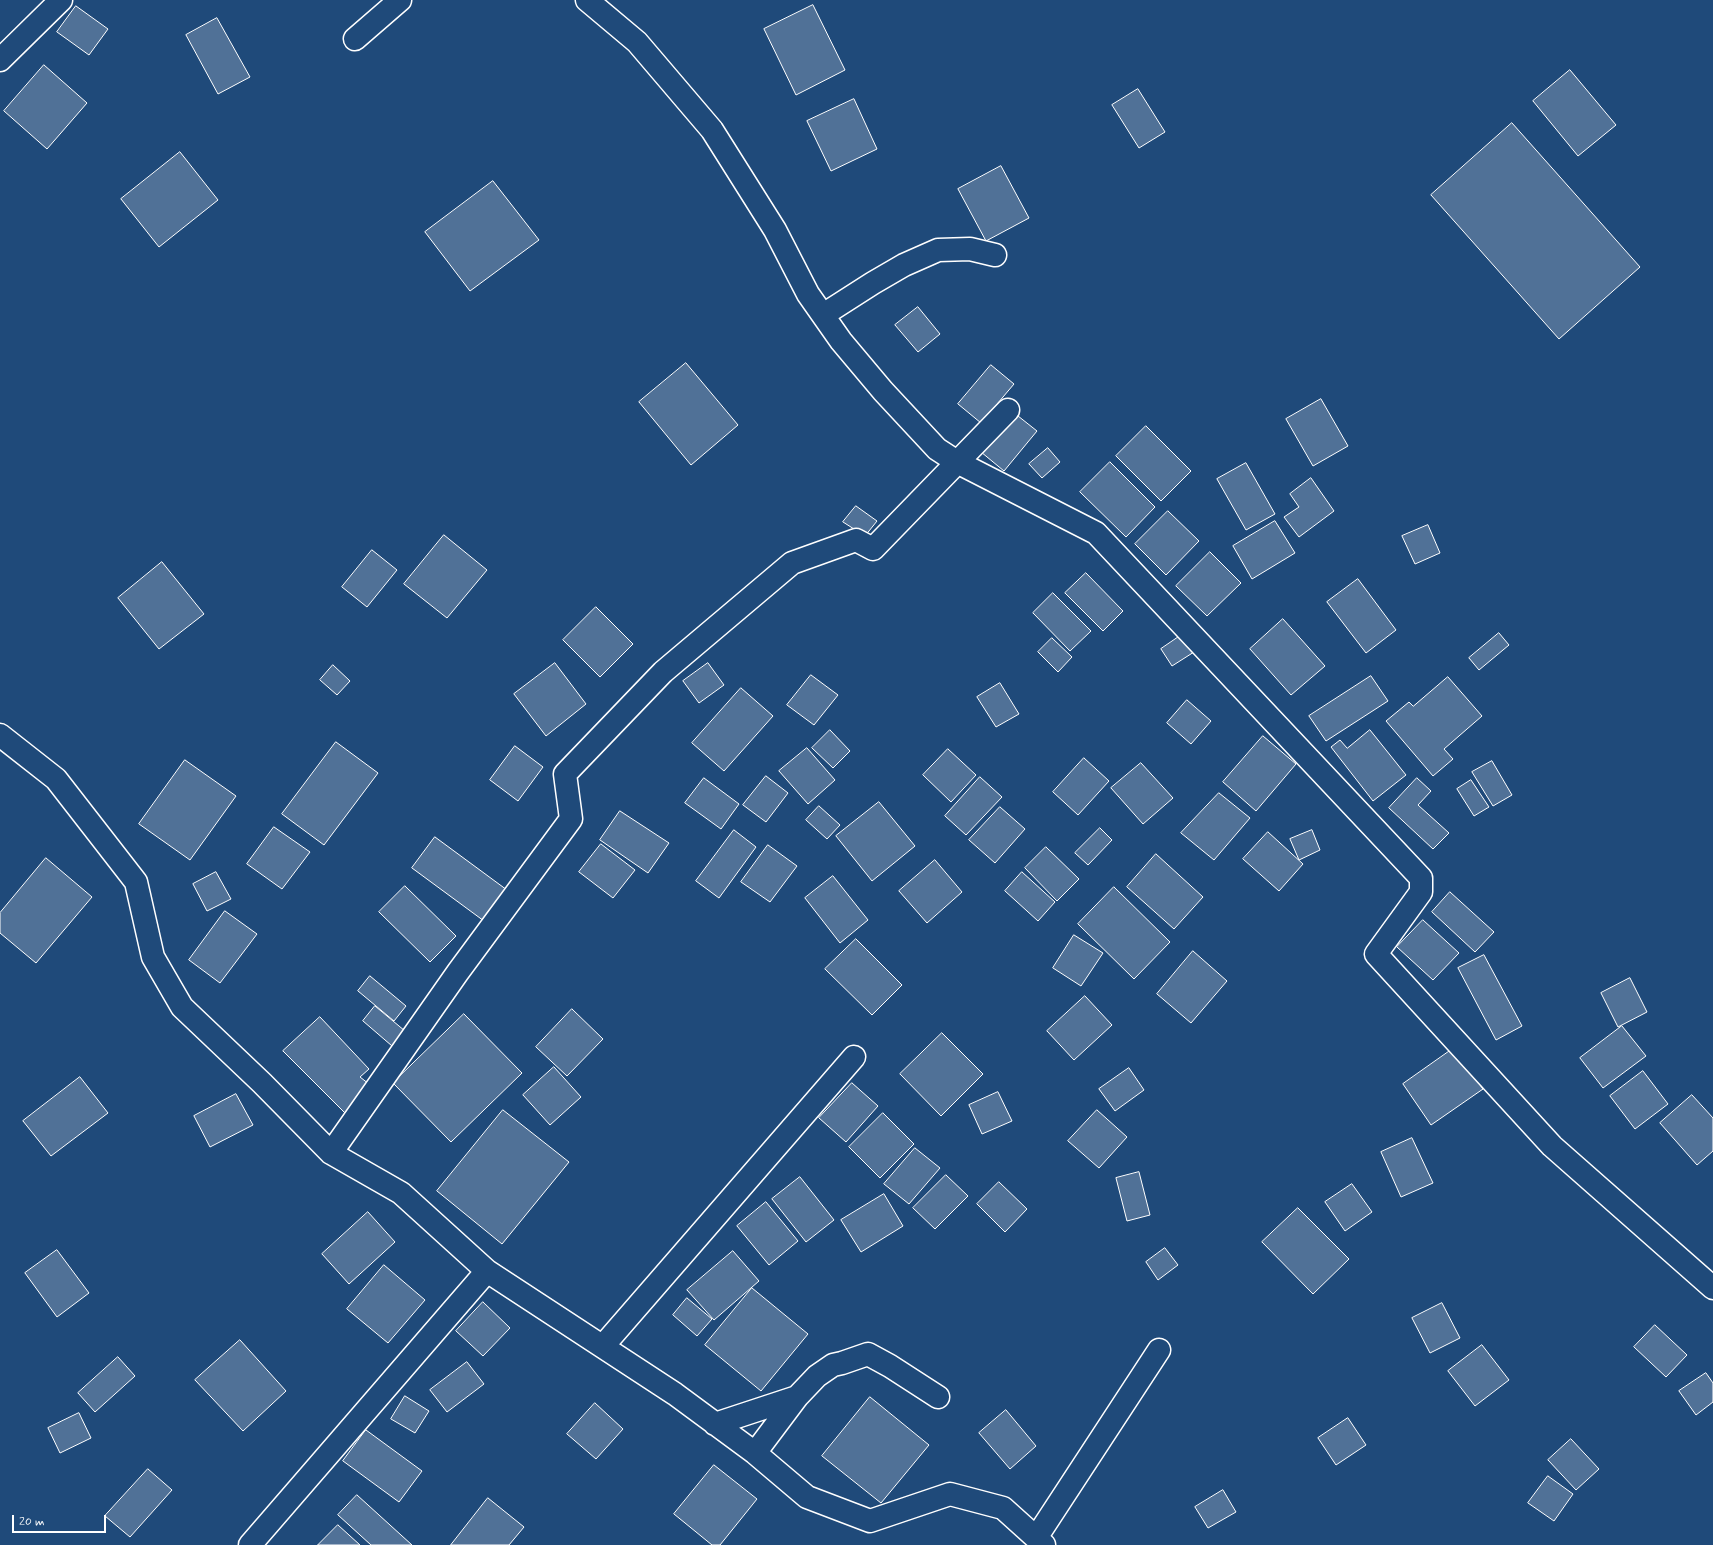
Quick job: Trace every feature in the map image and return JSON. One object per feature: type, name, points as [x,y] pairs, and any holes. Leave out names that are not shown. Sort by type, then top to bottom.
[{"type":"street","points":[[0,60],[61,0]]},
{"type":"street","points":[[355,39],[400,0]]},
{"type":"street","points":[[587,0],[637,42],[712,130],[775,230],[808,294],[841,341],[883,391],[937,449],[958,462],[1096,533],[1421,878],[1421,892],[1376,954],[1552,1146],[1713,1288]]},
{"type":"street","points":[[823,315],[891,272],[938,250],[970,249],[995,255]]},
{"type":"street","points":[[331,1153],[458,972],[571,819],[565,774],[663,672],[792,563],[856,540],[873,549],[1008,410]]},
{"type":"street","points":[[0,735],[56,779],[136,882],[153,957],[182,1007],[262,1083],[331,1153],[401,1193],[487,1271],[675,1394],[755,1453],[807,1497],[870,1521],[950,1494],[1003,1508],[1040,1541],[1159,1350]]},
{"type":"street","points":[[603,1346],[854,1057]]},
{"type":"street","points":[[250,1545],[487,1271]]},
{"type":"street","points":[[755,1453],[797,1397],[817,1376],[833,1365],[868,1354],[890,1366],[938,1397]]},
{"type":"street","points":[[715,1424],[797,1397]]},
{"type":"building","points":[[813,5],[845,70],[796,95],[764,29]]},
{"type":"building","points":[[76,6],[108,29],[89,55],[57,32]]},
{"type":"building","points":[[217,18],[250,77],[218,94],[186,35]]},
{"type":"building","points":[[44,65],[87,103],[47,149],[4,111]]},
{"type":"building","points":[[1570,70],[1616,125],[1578,156],[1533,101]]},
{"type":"building","points":[[1138,89],[1165,132],[1139,148],[1112,105]]},
{"type":"building","points":[[854,99],[877,149],[831,171],[807,121]]},
{"type":"building","points":[[1512,123],[1640,267],[1559,339],[1431,195]]},
{"type":"building","points":[[180,152],[218,200],[159,247],[121,199]]},
{"type":"building","points":[[1001,166],[1029,218],[986,241],[958,189]]},
{"type":"building","points":[[493,181],[539,240],[470,291],[425,232]]},
{"type":"building","points":[[918,307],[940,334],[918,352],[895,325]]},
{"type":"building","points":[[686,363],[738,425],[691,465],[639,402]]},
{"type":"building","points":[[991,365],[1014,384],[981,423],[958,404]]},
{"type":"building","points":[[1321,399],[1348,446],[1313,466],[1286,419]]},
{"type":"building","points":[[1013,412],[1037,431],[1004,471],[981,452]]},
{"type":"building","points":[[1146,426],[1191,471],[1161,501],[1116,456]]},
{"type":"building","points":[[1048,448],[1060,462],[1042,478],[1029,464]]},
{"type":"building","points":[[1110,462],[1155,507],[1126,537],[1080,492]]},
{"type":"building","points":[[1246,463],[1275,514],[1246,530],[1217,479]]},
{"type":"building","points":[[1311,478],[1334,511],[1299,537],[1284,517],[1299,507],[1290,494]]},
{"type":"building","points":[[856,506],[877,521],[865,536],[843,522]]},
{"type":"building","points":[[1168,511],[1199,541],[1166,575],[1135,544]]},
{"type":"building","points":[[1275,521],[1295,553],[1252,579],[1233,546]]},
{"type":"building","points":[[1428,525],[1440,553],[1415,564],[1402,536]]},
{"type":"building","points":[[444,535],[487,570],[447,618],[404,584]]},
{"type":"building","points":[[372,550],[397,570],[367,607],[342,587]]},
{"type":"building","points":[[1210,552],[1241,583],[1207,616],[1176,586]]},
{"type":"building","points":[[162,562],[204,614],[159,649],[118,598]]},
{"type":"building","points":[[1086,573],[1123,611],[1103,631],[1065,593]]},
{"type":"building","points":[[1358,579],[1396,630],[1366,653],[1327,602]]},
{"type":"building","points":[[1053,593],[1091,631],[1070,651],[1033,613]]},
{"type":"building","points":[[596,607],[633,644],[600,677],[563,640]]},
{"type":"building","points":[[1283,619],[1325,666],[1291,695],[1250,649]]},
{"type":"building","points":[[1499,633],[1509,645],[1479,670],[1469,658]]},
{"type":"building","points":[[1183,634],[1194,652],[1172,666],[1161,649]]},
{"type":"building","points":[[1052,638],[1072,657],[1058,672],[1038,652]]},
{"type":"building","points":[[555,663],[586,704],[546,736],[514,694]]},
{"type":"building","points":[[708,663],[724,685],[699,703],[683,681]]},
{"type":"building","points":[[333,665],[350,681],[337,695],[320,680]]},
{"type":"building","points":[[811,675],[838,695],[814,725],[787,705]]},
{"type":"building","points":[[1371,676],[1388,701],[1326,741],[1309,716]]},
{"type":"building","points":[[1448,677],[1482,716],[1444,749],[1453,759],[1433,776],[1386,721],[1409,702],[1413,706]]},
{"type":"building","points":[[1000,683],[1019,714],[996,727],[977,697]]},
{"type":"building","points":[[741,688],[773,716],[724,771],[692,743]]},
{"type":"building","points":[[1187,700],[1211,721],[1191,744],[1167,723]]},
{"type":"building","points":[[830,730],[850,751],[833,768],[812,748]]},
{"type":"building","points":[[1370,730],[1406,775],[1373,801],[1331,747],[1340,740],[1347,748]]},
{"type":"building","points":[[1263,736],[1296,764],[1256,811],[1223,782]]},
{"type":"building","points":[[336,742],[378,773],[324,845],[282,814]]},
{"type":"building","points":[[515,746],[543,767],[518,801],[490,780]]},
{"type":"building","points":[[807,748],[835,780],[808,804],[779,771]]},
{"type":"building","points":[[948,749],[976,775],[951,802],[923,775]]},
{"type":"building","points":[[1084,758],[1109,781],[1078,815],[1053,792]]},
{"type":"building","points":[[185,760],[236,796],[190,860],[139,824]]},
{"type":"building","points":[[1492,761],[1512,795],[1493,806],[1472,772]]},
{"type":"building","points":[[1141,763],[1173,798],[1143,824],[1111,788]]},
{"type":"building","points":[[766,776],[788,793],[766,822],[743,805]]},
{"type":"building","points":[[980,777],[1002,797],[966,835],[945,816]]},
{"type":"building","points":[[704,778],[739,804],[721,829],[685,803]]},
{"type":"building","points":[[1417,778],[1431,791],[1418,805],[1449,833],[1433,849],[1389,808]]},
{"type":"building","points":[[1471,780],[1489,807],[1474,816],[1457,789]]},
{"type":"building","points":[[1219,793],[1250,818],[1214,860],[1181,833]]},
{"type":"building","points":[[879,802],[915,846],[872,881],[836,836]]},
{"type":"building","points":[[819,806],[840,825],[827,839],[806,820]]},
{"type":"building","points":[[1000,807],[1025,829],[995,863],[969,840]]},
{"type":"building","points":[[620,811],[669,843],[648,873],[600,840]]},
{"type":"building","points":[[274,827],[310,852],[282,889],[247,864]]},
{"type":"building","points":[[1100,828],[1112,840],[1088,865],[1075,853]]},
{"type":"building","points":[[734,830],[756,847],[719,898],[696,881]]},
{"type":"building","points":[[1312,830],[1320,850],[1299,860],[1290,839]]},
{"type":"building","points":[[1268,832],[1303,864],[1279,891],[1243,859]]},
{"type":"building","points":[[435,837],[507,890],[484,921],[412,868]]},
{"type":"building","points":[[601,844],[635,870],[613,898],[579,872]]},
{"type":"building","points":[[768,845],[797,866],[770,902],[741,882]]},
{"type":"building","points":[[1046,847],[1079,879],[1057,901],[1025,868]]},
{"type":"building","points":[[1156,854],[1203,897],[1174,929],[1127,887]]},
{"type":"building","points":[[46,858],[92,897],[36,963],[0,933],[0,913]]},
{"type":"building","points":[[935,860],[962,892],[927,923],[899,891]]},
{"type":"building","points":[[216,872],[231,899],[207,911],[193,884]]},
{"type":"building","points":[[1022,872],[1055,902],[1038,921],[1005,891]]},
{"type":"building","points":[[833,876],[868,920],[840,943],[805,898]]},
{"type":"building","points":[[405,886],[456,936],[430,962],[379,912]]},
{"type":"building","points":[[1114,887],[1170,942],[1134,979],[1078,924]]},
{"type":"building","points":[[1450,892],[1494,932],[1475,952],[1432,912]]},
{"type":"building","points":[[225,911],[257,934],[220,983],[189,960]]},
{"type":"building","points":[[1423,920],[1459,953],[1433,980],[1397,947]]},
{"type":"building","points":[[1074,935],[1103,953],[1081,986],[1053,968]]},
{"type":"building","points":[[856,939],[902,985],[872,1015],[825,969]]},
{"type":"building","points":[[1193,951],[1227,981],[1191,1023],[1157,994]]},
{"type":"building","points":[[1484,955],[1522,1026],[1496,1040],[1458,968]]},
{"type":"building","points":[[370,976],[406,1006],[394,1021],[358,991]]},
{"type":"building","points":[[1630,978],[1647,1012],[1618,1027],[1601,993]]},
{"type":"building","points":[[1085,996],[1112,1025],[1074,1060],[1047,1031]]},
{"type":"building","points":[[375,1006],[411,1036],[399,1052],[363,1021]]},
{"type":"building","points":[[572,1009],[603,1039],[567,1076],[536,1047]]},
{"type":"building","points":[[464,1014],[522,1073],[451,1142],[393,1083]]},
{"type":"building","points":[[320,1017],[369,1069],[360,1077],[369,1084],[347,1115],[283,1051]]},
{"type":"building","points":[[1622,1026],[1646,1056],[1603,1088],[1580,1058]]},
{"type":"building","points":[[942,1033],[983,1074],[941,1116],[900,1074]]},
{"type":"building","points":[[1454,1048],[1483,1089],[1431,1125],[1403,1084]]},
{"type":"building","points":[[554,1067],[581,1097],[550,1125],[523,1095]]},
{"type":"building","points":[[1129,1068],[1144,1090],[1115,1111],[1099,1089]]},
{"type":"building","points":[[1643,1071],[1668,1104],[1635,1129],[1610,1096]]},
{"type":"building","points":[[80,1077],[108,1113],[51,1156],[23,1121]]},
{"type":"building","points":[[852,1083],[878,1106],[846,1142],[819,1118]]},
{"type":"building","points":[[998,1092],[1012,1121],[982,1134],[969,1105]]},
{"type":"building","points":[[236,1094],[253,1125],[210,1147],[194,1116]]},
{"type":"building","points":[[1692,1095],[1713,1118],[1713,1151],[1697,1165],[1660,1123]]},
{"type":"building","points":[[503,1110],[569,1162],[502,1244],[437,1191]]},
{"type":"building","points":[[1097,1110],[1127,1137],[1099,1168],[1068,1141]]},
{"type":"building","points":[[883,1113],[914,1144],[880,1178],[849,1147]]},
{"type":"building","points":[[1412,1138],[1433,1183],[1401,1197],[1381,1152]]},
{"type":"building","points":[[915,1148],[940,1168],[909,1204],[884,1184]]},
{"type":"building","points":[[1139,1172],[1150,1215],[1127,1221],[1116,1178]]},
{"type":"building","points":[[946,1175],[968,1196],[935,1229],[913,1208]]},
{"type":"building","points":[[800,1177],[834,1220],[806,1242],[772,1199]]},
{"type":"building","points":[[999,1182],[1027,1209],[1005,1232],[977,1204]]},
{"type":"building","points":[[1352,1184],[1372,1212],[1345,1231],[1325,1202]]},
{"type":"building","points":[[884,1194],[903,1226],[861,1252],[841,1220]]},
{"type":"building","points":[[766,1202],[798,1241],[769,1265],[737,1226]]},
{"type":"building","points":[[1298,1208],[1349,1259],[1313,1294],[1262,1242]]},
{"type":"building","points":[[368,1212],[395,1242],[349,1284],[322,1254]]},
{"type":"building","points":[[1165,1248],[1178,1265],[1158,1280],[1146,1262]]},
{"type":"building","points":[[57,1250],[89,1293],[57,1317],[25,1273]]},
{"type":"building","points":[[733,1251],[759,1281],[714,1320],[687,1290]]},
{"type":"building","points":[[384,1265],[425,1300],[388,1343],[347,1309]]},
{"type":"building","points":[[752,1288],[808,1334],[761,1391],[705,1345]]},
{"type":"building","points":[[687,1298],[712,1319],[697,1336],[673,1315]]},
{"type":"building","points":[[483,1302],[510,1328],[483,1356],[456,1331]]},
{"type":"building","points":[[1442,1303],[1460,1338],[1430,1353],[1412,1318]]},
{"type":"building","points":[[1655,1325],[1687,1355],[1666,1377],[1634,1347]]},
{"type":"building","points":[[240,1340],[286,1391],[243,1431],[195,1380]]},
{"type":"building","points":[[1482,1345],[1509,1380],[1475,1406],[1448,1371]]},
{"type":"building","points":[[118,1357],[135,1376],[95,1412],[78,1393]]},
{"type":"building","points":[[467,1362],[484,1384],[447,1412],[430,1390]]},
{"type":"building","points":[[1706,1373],[1713,1383],[1713,1402],[1696,1415],[1679,1391]]},
{"type":"building","points":[[405,1396],[429,1411],[415,1433],[391,1419]]},
{"type":"building","points":[[870,1397],[929,1445],[881,1503],[822,1456]]},
{"type":"building","points":[[595,1403],[623,1429],[596,1459],[567,1434]]},
{"type":"building","points":[[1006,1410],[1036,1446],[1010,1469],[979,1433]]},
{"type":"building","points":[[79,1413],[91,1438],[60,1453],[48,1428]]},
{"type":"building","points":[[1348,1418],[1366,1445],[1336,1465],[1318,1438]]},
{"type":"building","points":[[366,1430],[422,1471],[399,1502],[343,1461]]},
{"type":"building","points":[[1571,1439],[1599,1469],[1576,1490],[1548,1460]]},
{"type":"building","points":[[714,1465],[757,1499],[720,1545],[712,1545],[674,1514]]},
{"type":"building","points":[[148,1469],[172,1490],[130,1537],[105,1516]]},
{"type":"building","points":[[1548,1476],[1573,1494],[1554,1521],[1528,1503]]},
{"type":"building","points":[[1223,1490],[1236,1512],[1208,1528],[1195,1507]]},
{"type":"building","points":[[357,1495],[412,1545],[371,1545],[338,1515]]},
{"type":"building","points":[[488,1498],[524,1527],[509,1545],[451,1545]]},
{"type":"building","points":[[338,1525],[360,1545],[318,1545]]}]
